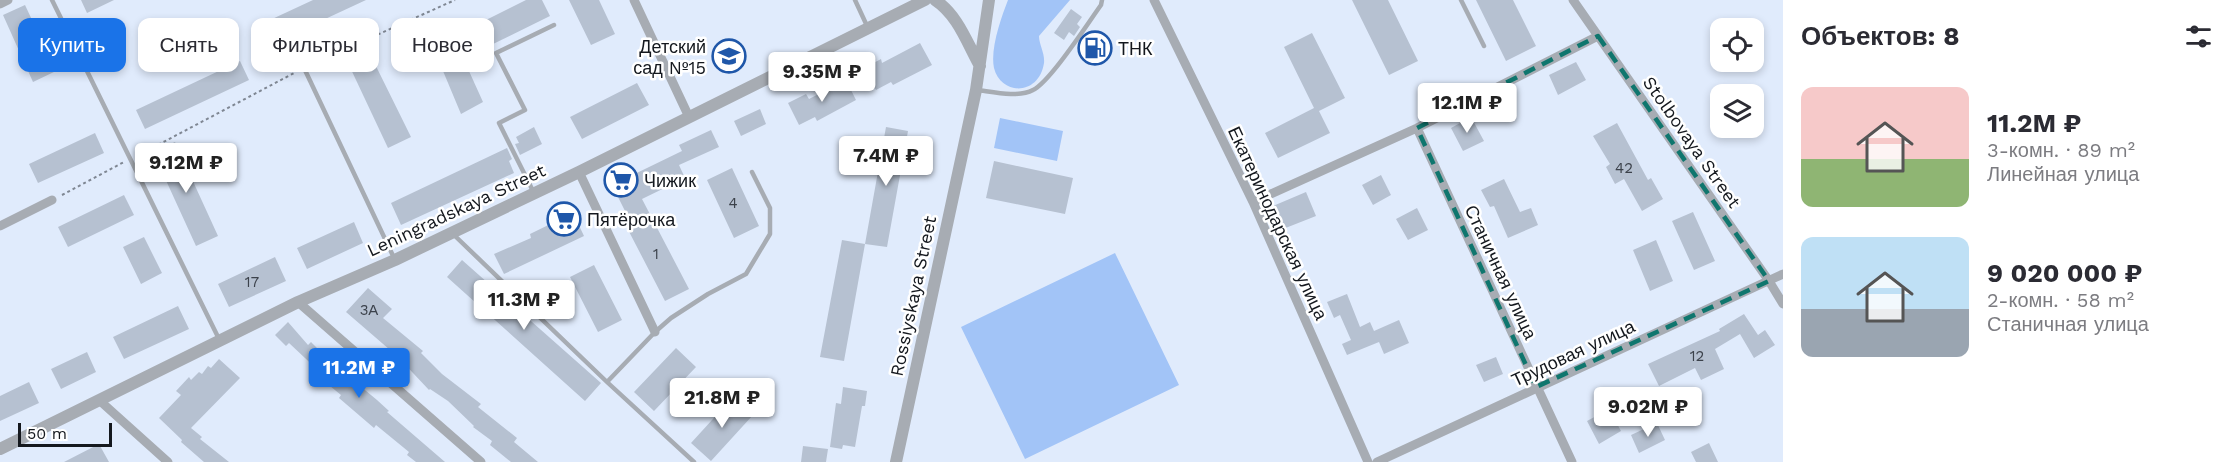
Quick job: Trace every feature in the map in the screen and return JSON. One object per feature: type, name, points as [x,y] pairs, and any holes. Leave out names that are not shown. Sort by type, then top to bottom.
[{"type":"street","points":[[0,4],[8,0]]},
{"type":"street","points":[[634,0],[688,117]]},
{"type":"street","name":"Leningradskaya Street","points":[[0,449],[298,302],[395,260],[579,172],[925,0]]},
{"type":"street","points":[[935,0],[954,17],[980,66]]},
{"type":"street","name":"Rossiyskaya Street","points":[[896,462],[976,90],[989,0]]},
{"type":"street","name":"Екатеринодарская улица","points":[[1154,0],[1253,202],[1368,462]]},
{"type":"street","name":"Stolbovaya Street","points":[[1573,0],[1783,304]]},
{"type":"street","points":[[1253,202],[1417,128],[1599,36]]},
{"type":"street","name":"Станичная улица","points":[[1417,128],[1572,462]]},
{"type":"street","points":[[579,172],[655,332]]},
{"type":"street","points":[[0,226],[52,200]]},
{"type":"street","name":"Трудовая улица","points":[[1377,462],[1783,274]]},
{"type":"street","points":[[298,302],[481,462]]},
{"type":"street","points":[[99,400],[168,462]]},
{"type":"lane","points":[[52,0],[220,341]]},
{"type":"lane","points":[[855,0],[868,28]]},
{"type":"lane","points":[[976,90],[1017,93],[1033,91],[1047,79],[1101,5],[1102,0]]},
{"type":"lane","points":[[1461,0],[1484,46]]},
{"type":"lane","points":[[534,193],[499,123],[525,110],[496,53],[554,25]]},
{"type":"lane","points":[[306,72],[395,260]]},
{"type":"lane","points":[[607,382],[655,332],[708,294],[746,274],[770,234],[770,208],[752,172]]},
{"type":"lane","points":[[452,233],[694,462]]},
{"type":"path","points":[[379,34],[455,0]]},
{"type":"path","points":[[52,200],[296,72]]},
{"type":"highlighted area","points":[[1598,36],[1769,281],[1536,387],[1417,128]]},
{"type":"shaded area","points":[[1008,0],[1070,0],[1039,36],[1044,59],[1041,74],[1035,82],[1020,88],[1004,84],[994,68],[995,43]]},
{"type":"shaded area","points":[[1000,118],[1063,131],[1057,161],[994,148]]},
{"type":"shaded area","points":[[1115,253],[1179,385],[1025,459],[961,327]]},
{"type":"building","points":[[81,0],[114,0],[87,13]]},
{"type":"building","points":[[313,0],[366,0],[327,18],[274,18]]},
{"type":"building","points":[[526,0],[542,0],[550,16],[494,44],[494,18],[490,18]]},
{"type":"building","points":[[569,0],[599,0],[615,34],[591,45]]},
{"type":"building","points":[[1352,0],[1388,0],[1418,61],[1389,75]]},
{"type":"building","points":[[1476,0],[1513,0],[1536,46],[1506,61]]},
{"type":"building","points":[[25,5],[31,18],[18,18],[18,48],[3,15]]},
{"type":"building","points":[[1071,9],[1082,17],[1077,24],[1080,27],[1074,36],[1069,32],[1064,40],[1054,33]]},
{"type":"building","name":"ТНК","points":[[1088,32],[1094,36],[1097,32],[1110,42],[1096,61],[1083,51],[1087,45],[1081,41]]},
{"type":"building","points":[[1312,33],[1345,98],[1319,111],[1330,133],[1278,158],[1265,133],[1314,108],[1284,47]]},
{"type":"building","points":[[920,43],[932,65],[893,85],[891,82],[876,90],[864,68],[881,59],[882,63]]},
{"type":"building","points":[[239,61],[249,80],[145,129],[136,110],[217,72],[239,72]]},
{"type":"building","points":[[1576,62],[1586,80],[1558,95],[1549,75]]},
{"type":"building","points":[[29,72],[54,72],[33,82]]},
{"type":"building","points":[[352,72],[379,72],[411,137],[388,148]]},
{"type":"building","points":[[443,72],[469,72],[483,102],[461,114]]},
{"type":"building","points":[[846,80],[856,100],[817,121],[815,117],[799,125],[788,103],[806,94],[809,99]]},
{"type":"building","points":[[637,83],[649,105],[582,139],[570,117]]},
{"type":"building","points":[[760,109],[766,124],[741,136],[734,121]]},
{"type":"building","points":[[1471,117],[1484,141],[1463,151],[1451,128]]},
{"type":"building","points":[[1617,123],[1648,180],[1651,178],[1663,199],[1642,211],[1624,179],[1615,184],[1606,167],[1610,164],[1593,136]]},
{"type":"building","points":[[534,127],[542,144],[520,155],[515,144],[519,143],[516,137]]},
{"type":"building","points":[[886,127],[908,131],[887,247],[865,244]]},
{"type":"building","points":[[711,130],[719,147],[679,165],[685,178],[642,199],[689,289],[665,301],[623,220],[628,217],[612,185],[682,151],[679,145]]},
{"type":"building","points":[[95,133],[104,153],[38,183],[29,164]]},
{"type":"building","points":[[175,142],[218,236],[196,246],[153,152]]},
{"type":"building","points":[[507,148],[512,159],[509,161],[514,173],[401,225],[391,203]]},
{"type":"building","points":[[994,161],[1073,178],[1065,214],[986,198]]},
{"type":"building","points":[[732,168],[759,226],[734,238],[707,180]]},
{"type":"building","points":[[1381,175],[1391,195],[1373,205],[1362,185]]},
{"type":"building","points":[[1504,179],[1520,212],[1531,208],[1538,225],[1508,238],[1494,206],[1490,207],[1481,190]]},
{"type":"building","points":[[1306,192],[1316,216],[1283,229],[1273,206]]},
{"type":"building","points":[[124,195],[134,215],[68,247],[58,227]]},
{"type":"building","points":[[1417,208],[1428,230],[1408,240],[1396,219]]},
{"type":"building","points":[[1693,212],[1715,261],[1694,270],[1672,221]]},
{"type":"building","points":[[573,213],[584,236],[504,274],[494,254],[531,238],[530,234]]},
{"type":"building","points":[[354,222],[363,243],[307,269],[297,248]]},
{"type":"building","points":[[144,237],[162,273],[141,284],[123,247]]},
{"type":"building","points":[[842,240],[865,244],[844,361],[820,357]]},
{"type":"building","points":[[1656,240],[1673,281],[1650,291],[1633,250]]},
{"type":"building","points":[[275,257],[286,281],[229,307],[218,284]]},
{"type":"building","points":[[462,260],[601,383],[585,401],[447,277]]},
{"type":"building","points":[[594,265],[622,320],[598,332],[570,277]]},
{"type":"building","points":[[368,288],[392,309],[383,318],[423,351],[421,353],[442,374],[481,404],[478,407],[517,438],[514,442],[538,462],[511,462],[490,445],[492,441],[473,427],[448,401],[429,390],[397,356],[346,312]]},
{"type":"building","points":[[1347,294],[1360,327],[1370,322],[1374,331],[1399,320],[1409,343],[1384,354],[1379,342],[1347,355],[1342,344],[1351,340],[1340,315],[1334,318],[1327,302]]},
{"type":"building","points":[[178,306],[189,329],[124,359],[113,337]]},
{"type":"building","points":[[1744,314],[1758,335],[1765,330],[1775,345],[1754,358],[1740,334],[1715,349],[1724,369],[1701,380],[1695,368],[1659,386],[1648,364],[1720,331],[1719,329]]},
{"type":"building","points":[[288,322],[308,345],[311,342],[321,352],[318,355],[377,400],[389,411],[387,412],[445,462],[416,462],[407,455],[409,452],[376,425],[374,428],[339,398],[341,395],[319,377],[322,374],[289,343],[286,346],[275,335]]},
{"type":"building","points":[[676,348],[696,367],[654,411],[634,392]]},
{"type":"building","points":[[87,352],[96,372],[61,389],[51,369]]},
{"type":"building","points":[[1496,357],[1503,374],[1484,382],[1476,365]]},
{"type":"building","points":[[219,359],[240,378],[191,428],[202,437],[200,439],[229,462],[204,462],[159,418],[181,395],[176,391],[189,377],[191,380],[199,372],[202,374],[208,366],[211,368]]},
{"type":"building","points":[[29,382],[39,403],[0,421],[0,396]]},
{"type":"building","points":[[843,387],[867,391],[855,447],[843,445],[842,449],[830,447],[836,403],[841,404]]},
{"type":"building","points":[[733,397],[753,415],[711,461],[691,443]]},
{"type":"building","points":[[1609,409],[1621,431],[1599,444],[1587,421]]},
{"type":"building","points":[[1657,423],[1665,440],[1639,453],[1631,435]]},
{"type":"building","points":[[1709,443],[1718,462],[1696,462],[1691,452]]},
{"type":"building","points":[[99,444],[109,462],[64,462]]},
{"type":"building","points":[[803,446],[828,449],[826,462],[801,462]]},
{"type":"place","name":"ТНК","points":[[1095,48]]},
{"type":"place","name":"Детский сад №15","points":[[729,56]]},
{"type":"place","name":"Чижик","points":[[621,180]]},
{"type":"place","name":"Пятёрочка","points":[[564,219]]}]
